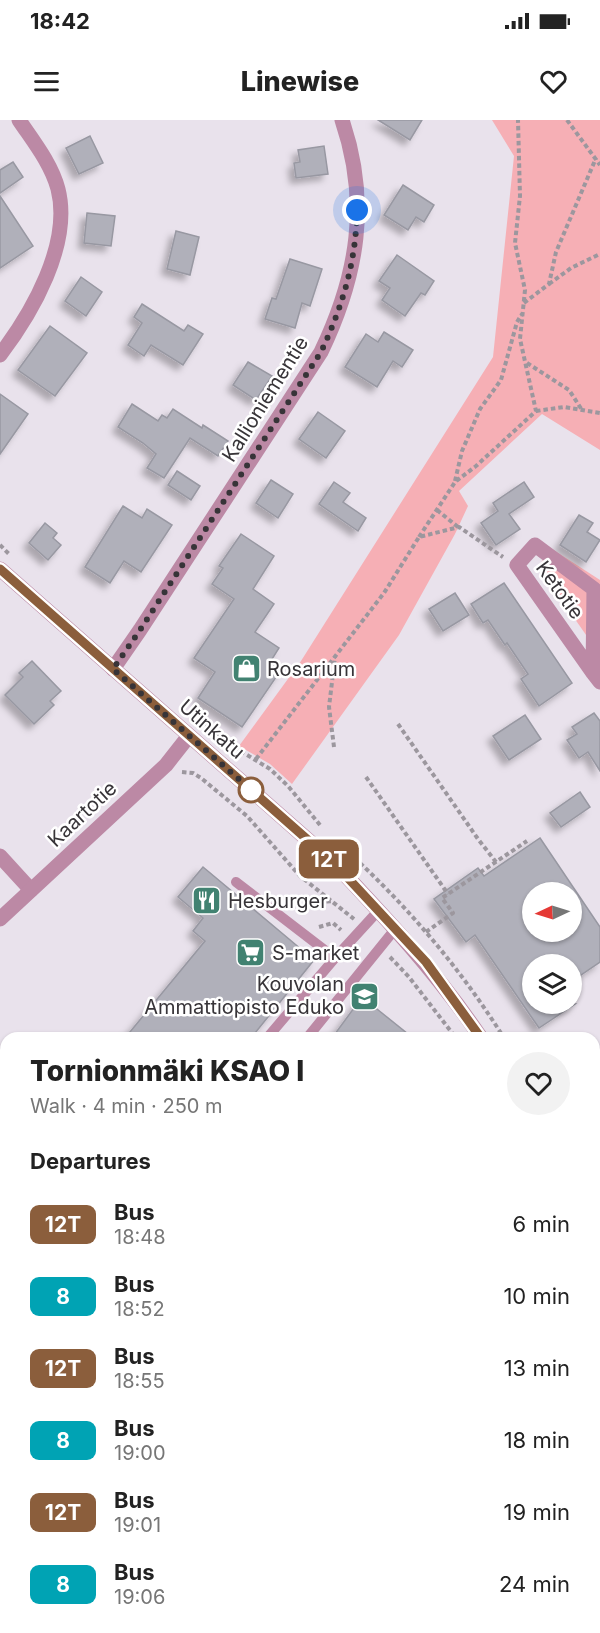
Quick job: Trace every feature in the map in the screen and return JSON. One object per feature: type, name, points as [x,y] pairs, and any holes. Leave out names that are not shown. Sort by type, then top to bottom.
[{"type":"street","points":[[0,355],[20,327],[47,273],[58,237],[60,216],[57,186],[47,163],[19,120]]},
{"type":"street","name":"Kallioniementie","points":[[113,669],[321,352],[343,303],[352,267],[357,226],[357,195],[354,166],[342,120]]},
{"type":"street","name":"Ketotie","points":[[535,545],[594,589],[597,677],[517,565],[535,545]]},
{"type":"street","name":"Utinkatu","points":[[0,569],[188,737],[334,863],[380,910],[440,980],[477,1032]]},
{"type":"street","name":"Kaartotie","points":[[0,919],[166,765],[188,737]]},
{"type":"street","points":[[0,856],[31,890]]},
{"type":"lane","points":[[236,882],[335,957]]},
{"type":"lane","points":[[272,1032],[351,938],[380,910]]},
{"type":"lane","points":[[311,1032],[396,928]]},
{"type":"path","points":[[518,120],[520,196],[515,243],[525,290],[520,339],[536,411]]},
{"type":"path","points":[[567,120],[600,165]]},
{"type":"path","points":[[549,284],[556,252],[596,158]]},
{"type":"path","points":[[524,303],[571,268],[600,254]]},
{"type":"path","points":[[455,482],[462,451],[480,409],[501,380],[517,322],[523,312]]},
{"type":"path","points":[[525,362],[569,390],[582,410]]},
{"type":"path","points":[[256,759],[384,592],[455,482],[476,466],[536,411],[564,406],[599,412]]},
{"type":"path","points":[[437,510],[517,565]]},
{"type":"path","points":[[419,537],[459,527]]},
{"type":"path","points":[[334,747],[328,708],[335,656]]},
{"type":"path","points":[[398,724],[496,862]]},
{"type":"path","points":[[366,777],[448,894]]},
{"type":"path","points":[[426,932],[453,913],[442,898],[527,841]]},
{"type":"path","points":[[268,907],[333,901]]},
{"type":"shaded area","points":[[492,120],[600,120],[600,450],[542,414],[459,491],[468,506],[399,635],[292,784],[270,764],[239,746],[301,661],[493,357],[514,156]]},
{"type":"shaded area","points":[[552,549],[600,580],[600,655],[538,566]]},
{"type":"building","points":[[378,120],[422,120],[410,140]]},
{"type":"building","points":[[90,136],[103,163],[79,174],[66,148]]},
{"type":"building","points":[[324,146],[328,174],[296,178],[294,163],[300,162],[298,150]]},
{"type":"building","points":[[13,162],[23,177],[0,193],[0,170]]},
{"type":"building","points":[[403,185],[434,205],[424,222],[416,217],[408,230],[384,215]]},
{"type":"building","points":[[0,196],[33,246],[0,268]]},
{"type":"building","points":[[87,213],[115,216],[111,246],[84,243]]},
{"type":"building","points":[[176,231],[199,237],[190,275],[167,269]]},
{"type":"building","points":[[397,255],[434,281],[425,295],[421,293],[405,316],[382,300],[390,288],[379,281]]},
{"type":"building","points":[[290,259],[322,269],[310,306],[302,303],[295,328],[265,319],[272,298],[276,299]]},
{"type":"building","points":[[81,277],[102,292],[86,316],[65,301]]},
{"type":"building","points":[[142,304],[184,331],[188,325],[203,334],[183,365],[151,345],[144,356],[128,345],[142,323],[134,317]]},
{"type":"building","points":[[50,326],[87,353],[55,396],[18,370]]},
{"type":"building","points":[[384,332],[413,350],[402,367],[393,361],[377,387],[345,367],[366,334],[378,342]]},
{"type":"building","points":[[248,362],[272,376],[256,400],[233,385]]},
{"type":"building","points":[[0,394],[28,414],[0,454]]},
{"type":"building","points":[[132,404],[158,421],[162,415],[167,418],[173,409],[202,428],[203,425],[228,441],[218,456],[190,438],[164,478],[147,468],[156,454],[118,427]]},
{"type":"building","points":[[318,412],[345,431],[326,458],[299,439]]},
{"type":"building","points":[[177,471],[200,486],[191,500],[168,485]]},
{"type":"building","points":[[271,480],[293,494],[278,518],[256,503]]},
{"type":"building","points":[[334,482],[350,493],[343,502],[366,518],[358,531],[319,504]]},
{"type":"building","points":[[524,482],[534,497],[509,514],[520,529],[496,545],[481,523],[498,511],[493,503]]},
{"type":"building","points":[[123,506],[142,518],[147,509],[172,525],[141,572],[124,561],[110,583],[85,567]]},
{"type":"building","points":[[579,515],[593,523],[587,532],[600,540],[586,562],[560,545]]},
{"type":"building","points":[[45,523],[57,533],[53,538],[61,545],[48,560],[29,543]]},
{"type":"building","name":"Rosarium","points":[[241,534],[274,556],[253,589],[274,604],[255,632],[279,648],[272,659],[283,667],[242,727],[198,698],[215,672],[194,658],[234,599],[212,584],[223,568],[219,566]]},
{"type":"building","points":[[504,583],[572,683],[539,706],[521,679],[528,674],[507,643],[505,645],[488,620],[483,623],[471,604]]},
{"type":"building","points":[[455,593],[469,615],[443,631],[429,609]]},
{"type":"building","points":[[32,661],[61,691],[50,701],[54,705],[34,724],[5,695],[23,677],[19,673]]},
{"type":"building","points":[[594,713],[600,721],[600,771],[588,752],[579,758],[567,740],[577,734],[572,727]]},
{"type":"building","points":[[525,715],[541,739],[509,760],[493,736]]},
{"type":"building","points":[[580,792],[590,807],[561,827],[550,813]]},
{"type":"building","points":[[540,838],[570,882],[522,882],[522,942],[582,942],[582,900],[600,927],[600,962],[582,974],[582,954],[522,954],[522,1003],[475,935],[466,942],[434,899],[478,868],[484,876]]},
{"type":"building","name":"S-market","points":[[203,867],[314,960],[256,1032],[130,1032],[205,941],[193,931],[203,918],[178,897]]},
{"type":"building","points":[[362,997],[406,1032],[336,1032]]},
{"type":"building","points":[[529,1014],[560,1014],[539,1028]]},
{"type":"bus line","name":"12T","points":[[0,569],[188,737],[334,863],[426,962],[477,1032]]},
{"type":"place","name":"Rosarium","points":[[246,669]]},
{"type":"place","name":"Hesburger","points":[[207,901]]},
{"type":"place","name":"S-market","points":[[251,953]]},
{"type":"place","name":"Kouvolan Ammattiopisto Eduko","points":[[365,996]]},
{"type":"route","points":[[251,790],[257,795],[113,669],[321,352],[343,303],[352,267],[357,210]]}]
